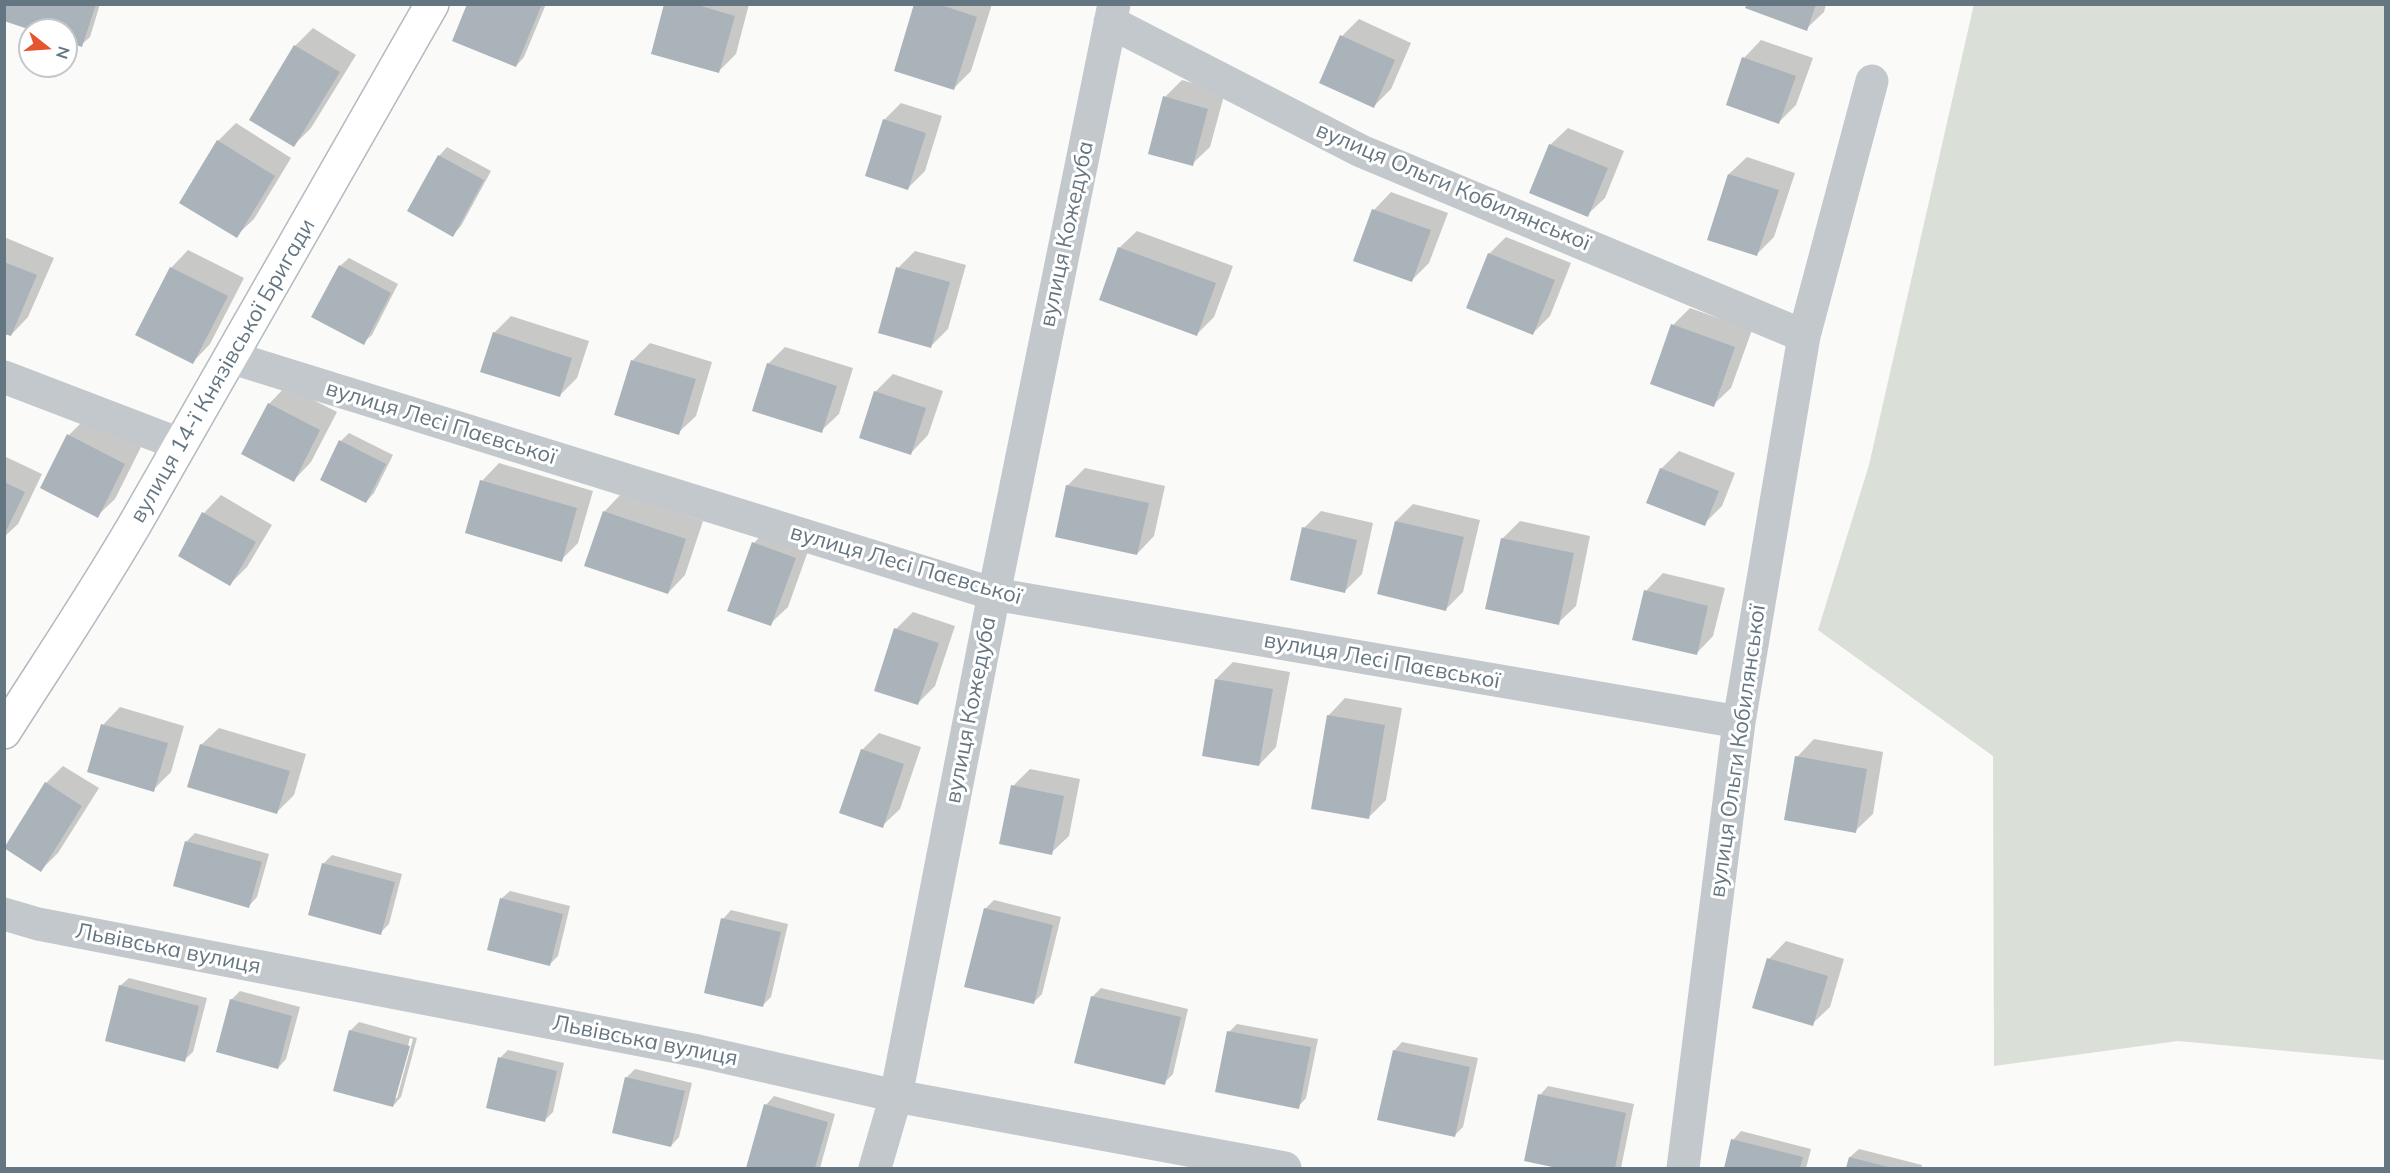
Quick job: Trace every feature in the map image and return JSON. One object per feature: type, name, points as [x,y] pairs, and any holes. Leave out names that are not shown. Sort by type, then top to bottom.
[{"type":"street","name":"вулиця 14-ї Князівської Бригади","points":[[4,732],[139,518],[179,444],[233,358],[432,4]]},
{"type":"street","name":"вулиця Ольги Кобилянської","points":[[1112,13],[1360,151],[1804,336]]},
{"type":"street","name":"вулиця Кожедуба","points":[[875,1168],[896,1096],[994,594],[1112,13]]},
{"type":"street","name":"вулиця Ольги Кобилянської","points":[[1683,1168],[1739,722],[1804,336],[1872,81]]},
{"type":"street","name":"вулиця Лесі Паєвської","points":[[233,358],[994,594],[1739,722]]},
{"type":"street","points":[[4,377],[179,444]]},
{"type":"street","name":"Львівська вулиця","points":[[4,914],[49,926],[698,1051],[896,1096],[1273,1167]]},
{"type":"shaded area","points":[[1974,4],[2385,5],[2385,1060],[2178,1041],[1994,1066],[1993,756],[1818,630],[1869,465]]},
{"type":"building","points":[[4,4],[96,4],[82,47],[78,46],[78,18],[18,18],[18,26],[4,21]]},
{"type":"building","points":[[467,4],[542,4],[516,67],[452,41]]},
{"type":"building","points":[[664,4],[694,4],[735,16],[719,73],[651,54]]},
{"type":"building","points":[[914,4],[938,4],[977,17],[954,90],[894,71]]},
{"type":"building","points":[[1747,4],[1816,4],[1807,31],[1745,8]]},
{"type":"building","points":[[1340,35],[1395,60],[1374,108],[1319,83]]},
{"type":"building","points":[[294,45],[340,72],[294,147],[249,120]]},
{"type":"building","points":[[1742,57],[1796,76],[1779,124],[1726,105]]},
{"type":"building","points":[[1163,96],[1208,109],[1193,166],[1148,154]]},
{"type":"building","points":[[883,119],[926,133],[908,190],[865,176]]},
{"type":"building","points":[[217,140],[275,176],[237,238],[179,203]]},
{"type":"building","points":[[1549,144],[1608,168],[1588,217],[1529,193]]},
{"type":"building","points":[[438,155],[484,180],[453,237],[407,211]]},
{"type":"building","points":[[1728,174],[1779,190],[1757,256],[1707,240]]},
{"type":"building","points":[[1372,209],[1431,230],[1412,282],[1353,261]]},
{"type":"building","points":[[1118,247],[1216,283],[1197,336],[1099,300]]},
{"type":"building","points":[[1488,253],[1555,280],[1533,335],[1466,308]]},
{"type":"building","points":[[4,262],[37,275],[11,336],[4,334]]},
{"type":"building","points":[[339,265],[391,293],[364,345],[311,317]]},
{"type":"building","points":[[170,267],[228,296],[193,364],[135,335]]},
{"type":"building","points":[[896,267],[950,282],[931,348],[878,333]]},
{"type":"building","points":[[1671,324],[1735,347],[1714,407],[1650,384]]},
{"type":"building","points":[[493,332],[572,358],[560,397],[480,372]]},
{"type":"building","points":[[631,360],[696,379],[679,435],[614,415]]},
{"type":"building","points":[[767,363],[837,386],[822,433],[752,411]]},
{"type":"building","points":[[874,391],[926,408],[911,455],[859,438]]},
{"type":"building","points":[[268,403],[320,430],[294,482],[241,454]]},
{"type":"building","points":[[67,434],[125,464],[98,518],[40,488]]},
{"type":"building","points":[[339,440],[386,464],[366,503],[320,480]]},
{"type":"building","points":[[1660,468],[1719,491],[1705,526],[1646,503]]},
{"type":"building","points":[[480,480],[577,508],[562,562],[465,533]]},
{"type":"building","points":[[4,482],[25,492],[4,535]]},
{"type":"building","points":[[1066,485],[1149,503],[1137,555],[1055,537]]},
{"type":"building","points":[[603,511],[686,539],[668,594],[584,566]]},
{"type":"building","points":[[202,512],[256,542],[230,586],[178,556]]},
{"type":"building","points":[[1395,521],[1464,537],[1446,611],[1377,594]]},
{"type":"building","points":[[1302,527],[1357,540],[1345,593],[1290,580]]},
{"type":"building","points":[[1501,538],[1574,553],[1559,625],[1485,609]]},
{"type":"building","points":[[752,542],[796,558],[771,626],[727,611]]},
{"type":"building","points":[[1644,590],[1708,606],[1697,655],[1632,640]]},
{"type":"building","points":[[894,628],[939,643],[918,705],[874,691]]},
{"type":"building","points":[[1215,679],[1273,689],[1259,766],[1202,756]]},
{"type":"building","points":[[1327,715],[1385,725],[1369,819],[1311,809]]},
{"type":"building","points":[[101,724],[168,743],[154,792],[87,772]]},
{"type":"building","points":[[200,744],[290,771],[277,814],[187,787]]},
{"type":"building","points":[[861,749],[904,764],[883,828],[839,813]]},
{"type":"building","points":[[1795,756],[1867,769],[1856,833],[1784,820]]},
{"type":"building","points":[[45,782],[82,806],[41,872],[4,848]]},
{"type":"building","points":[[1011,785],[1064,796],[1052,855],[999,844]]},
{"type":"building","points":[[185,841],[262,862],[249,908],[173,886]]},
{"type":"building","points":[[322,863],[395,882],[381,935],[308,915]]},
{"type":"building","points":[[500,898],[563,914],[550,966],[487,950]]},
{"type":"building","points":[[984,908],[1053,925],[1034,1004],[964,987]]},
{"type":"building","points":[[721,918],[781,932],[763,1007],[704,993]]},
{"type":"building","points":[[1767,958],[1828,976],[1813,1026],[1752,1008]]},
{"type":"building","points":[[119,985],[199,1006],[185,1062],[105,1041]]},
{"type":"building","points":[[1091,996],[1181,1017],[1165,1085],[1074,1063]]},
{"type":"building","points":[[230,999],[292,1016],[278,1069],[216,1052]]},
{"type":"building","points":[[349,1030],[410,1046],[393,1107],[333,1091]]},
{"type":"building","points":[[1227,1031],[1311,1047],[1299,1109],[1215,1092]]},
{"type":"building","points":[[1393,1050],[1470,1067],[1455,1137],[1377,1120]]},
{"type":"building","points":[[498,1057],[557,1071],[545,1122],[486,1108]]},
{"type":"building","points":[[625,1077],[685,1091],[671,1147],[612,1133]]},
{"type":"building","points":[[1538,1094],[1626,1113],[1615,1168],[1557,1168],[1524,1161]]},
{"type":"building","points":[[764,1104],[828,1122],[815,1168],[746,1168]]},
{"type":"building","points":[[1731,1139],[1803,1157],[1800,1168],[1724,1168]]},
{"type":"building","points":[[1849,1157],[1892,1168],[1846,1168]]}]
